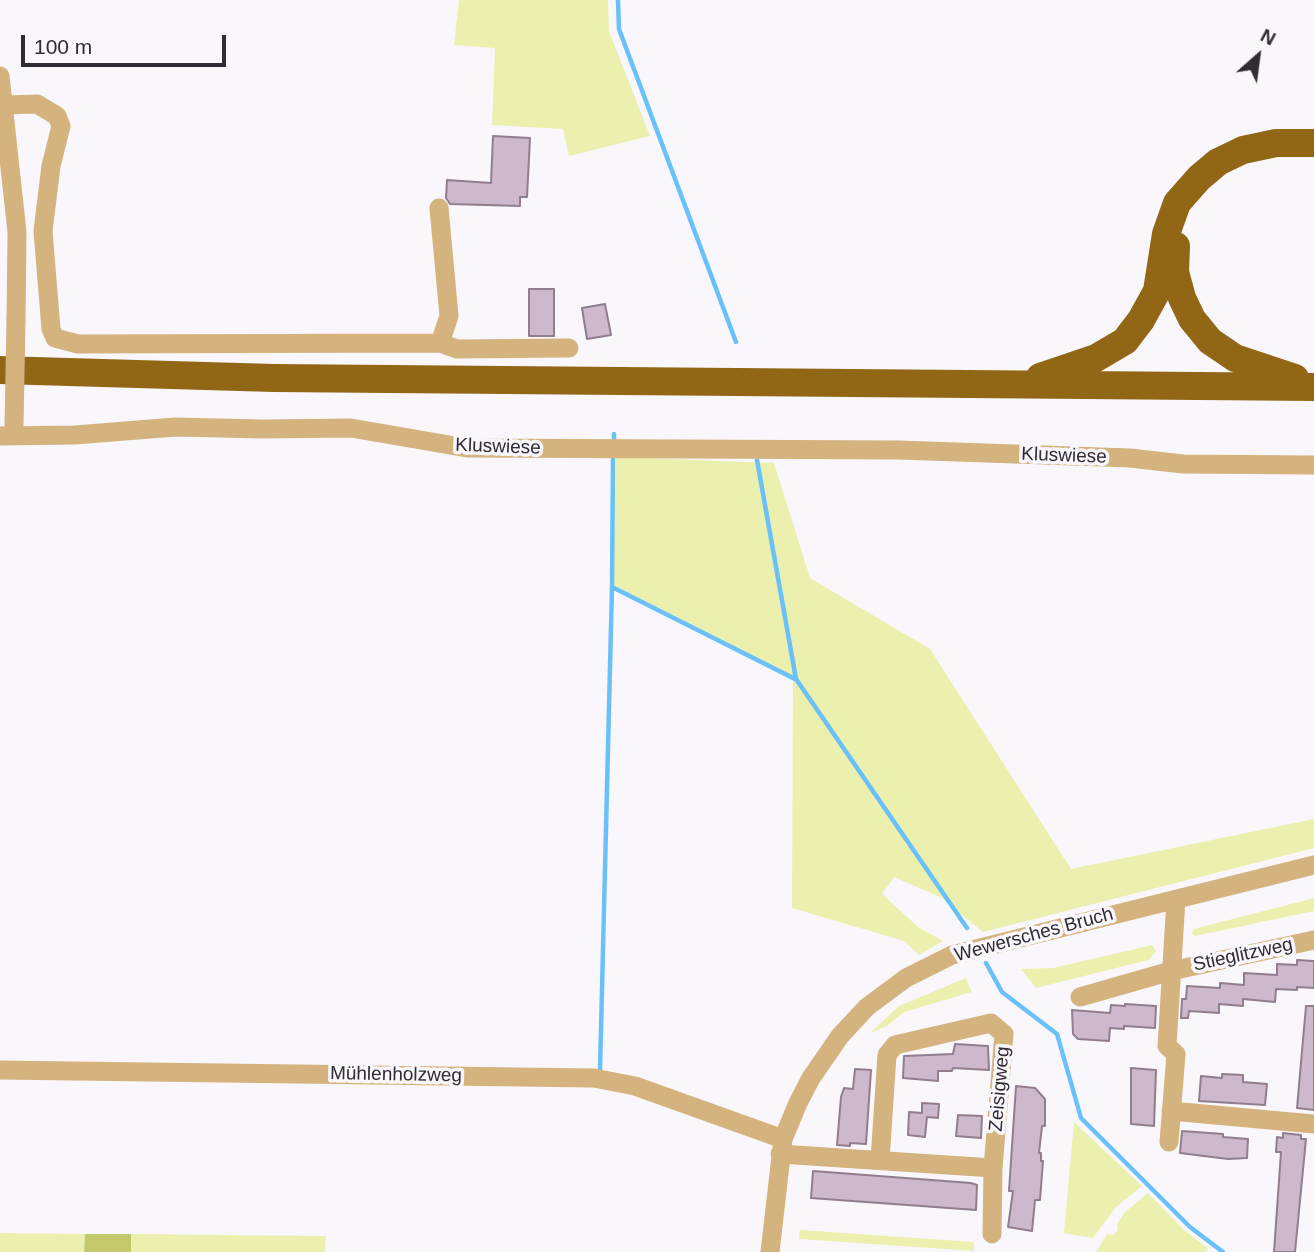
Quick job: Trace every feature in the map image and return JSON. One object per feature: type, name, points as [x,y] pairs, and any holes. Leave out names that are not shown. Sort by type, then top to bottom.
[{"type":"highway","points":[[1018,385],[1096,358],[1125,341],[1141,320],[1157,291],[1166,234],[1177,203],[1218,162],[1243,150],[1276,143],[1314,143]]},
{"type":"highway","points":[[1314,156],[1263,158],[1238,163],[1219,173],[1203,188],[1185,212],[1176,241],[1175,272],[1182,298],[1192,319],[1210,341],[1224,352],[1253,365],[1314,385]]},
{"type":"highway","points":[[0,370],[274,378],[1314,385]]},
{"type":"highway","points":[[0,388],[275,395],[1314,405]]},
{"type":"street","name":"Kluswiese","points":[[0,76],[17,232],[16,320],[9,433],[75,435],[175,427],[351,428],[467,448],[899,450],[1130,458],[1183,464],[1314,465]]},
{"type":"street","points":[[5,106],[37,104],[57,116],[61,126],[51,166],[43,231],[51,329],[55,338],[78,344],[440,343],[457,349],[569,348]]},
{"type":"street","points":[[439,208],[449,316],[440,343]]},
{"type":"street","name":"Wewersches Bruch","points":[[770,1252],[781,1147],[811,1077],[840,1035],[867,1007],[906,978],[952,955],[1314,865]]},
{"type":"street","name":"Stieglitzweg","points":[[1169,1142],[1176,1055],[1167,1046],[1176,899]]},
{"type":"street","name":"Stieglitzweg","points":[[1080,997],[1171,971],[1314,940]]},
{"type":"street","name":"Zeisigweg","points":[[880,1160],[887,1055],[895,1045],[991,1023],[1004,1034],[993,1168],[992,1234]]},
{"type":"street","name":"Mühlenholzweg","points":[[0,1070],[594,1078],[635,1086],[781,1147]]},
{"type":"street","points":[[1171,1111],[1314,1124]]},
{"type":"street","points":[[781,1147],[880,1160],[993,1168]]},
{"type":"green space","points":[[459,0],[608,0],[609,31],[650,136],[569,156],[563,129],[492,125],[495,48],[454,45]]},
{"type":"green space","points":[[616,457],[774,463],[810,578],[930,649],[1071,869],[1314,819],[1314,848],[983,932],[940,897],[894,877],[882,894],[918,927],[943,941],[919,955],[904,941],[792,908],[793,676],[613,586]]},
{"type":"green space","points":[[1314,898],[1314,911],[1195,936],[1192,933],[1194,929]]},
{"type":"green space","points":[[1152,945],[1156,951],[1149,960],[1036,988],[1021,969],[1053,968]]},
{"type":"green space","points":[[966,978],[972,992],[904,1012],[887,1026],[870,1033],[899,1006]]},
{"type":"green space","points":[[1074,1122],[1142,1186],[1116,1207],[1093,1238],[1064,1233]]},
{"type":"green space","points":[[1148,1193],[1185,1231],[1208,1248],[1206,1252],[1096,1252],[1107,1234],[1113,1235],[1118,1230],[1117,1224],[1125,1212]]},
{"type":"green space","points":[[800,1230],[974,1242],[974,1251],[799,1239]]},
{"type":"green space","points":[[0,1233],[85,1234],[84,1252],[0,1252]]},
{"type":"green space","points":[[85,1234],[131,1234],[131,1252],[84,1252]]},
{"type":"green space","points":[[131,1234],[326,1236],[325,1252],[131,1252]]},
{"type":"building","points":[[493,136],[530,138],[527,197],[520,197],[520,206],[450,204],[446,198],[447,180],[491,183]]},
{"type":"building","points":[[529,289],[554,289],[554,336],[529,336]]},
{"type":"building","points":[[605,304],[611,335],[587,339],[582,308]]},
{"type":"building","points":[[1297,960],[1314,961],[1314,988],[1276,989],[1275,1002],[1243,999],[1243,1006],[1219,1004],[1219,1013],[1189,1011],[1188,1018],[1181,1018],[1182,999],[1186,999],[1187,986],[1220,988],[1220,983],[1244,985],[1244,973],[1277,975],[1277,964],[1297,965]]},
{"type":"building","points":[[1111,1005],[1156,1006],[1155,1028],[1110,1028],[1109,1041],[1078,1039],[1073,1034],[1072,1010],[1110,1013]]},
{"type":"building","points":[[1306,1006],[1314,1006],[1314,1110],[1297,1108]]},
{"type":"building","points":[[955,1044],[988,1046],[989,1070],[953,1068],[952,1071],[938,1071],[938,1081],[903,1078],[904,1056],[953,1054]]},
{"type":"building","points":[[1131,1068],[1156,1070],[1154,1126],[1131,1124]]},
{"type":"building","points":[[855,1069],[871,1070],[866,1144],[837,1145],[841,1097],[844,1088],[853,1089]]},
{"type":"building","points":[[1222,1074],[1243,1075],[1243,1082],[1267,1084],[1265,1105],[1199,1101],[1201,1076],[1222,1078]]},
{"type":"building","points":[[1016,1086],[1035,1088],[1045,1099],[1045,1126],[1042,1126],[1039,1153],[1043,1161],[1040,1200],[1035,1200],[1032,1231],[1008,1227],[1013,1191],[1009,1191]]},
{"type":"building","points":[[922,1103],[939,1104],[938,1118],[927,1117],[925,1137],[908,1135],[909,1112],[922,1113]]},
{"type":"building","points":[[958,1115],[982,1116],[981,1138],[956,1136]]},
{"type":"building","points":[[1182,1131],[1248,1139],[1247,1158],[1228,1159],[1180,1153]]},
{"type":"building","points":[[1283,1133],[1301,1135],[1301,1139],[1306,1139],[1295,1252],[1274,1252],[1281,1152],[1276,1152],[1277,1137],[1283,1138]]},
{"type":"building","points":[[813,1171],[971,1183],[977,1185],[976,1210],[811,1198]]},
{"type":"waterway","points":[[618,0],[619,29],[736,342]]},
{"type":"waterway","points":[[614,434],[614,442]]},
{"type":"waterway","points":[[613,459],[612,587],[795,679]]},
{"type":"waterway","points":[[757,460],[796,679],[967,928]]},
{"type":"waterway","points":[[600,1070],[612,587]]},
{"type":"waterway","points":[[986,963],[1002,992],[1057,1034],[1081,1118],[1190,1227],[1223,1252]]}]
